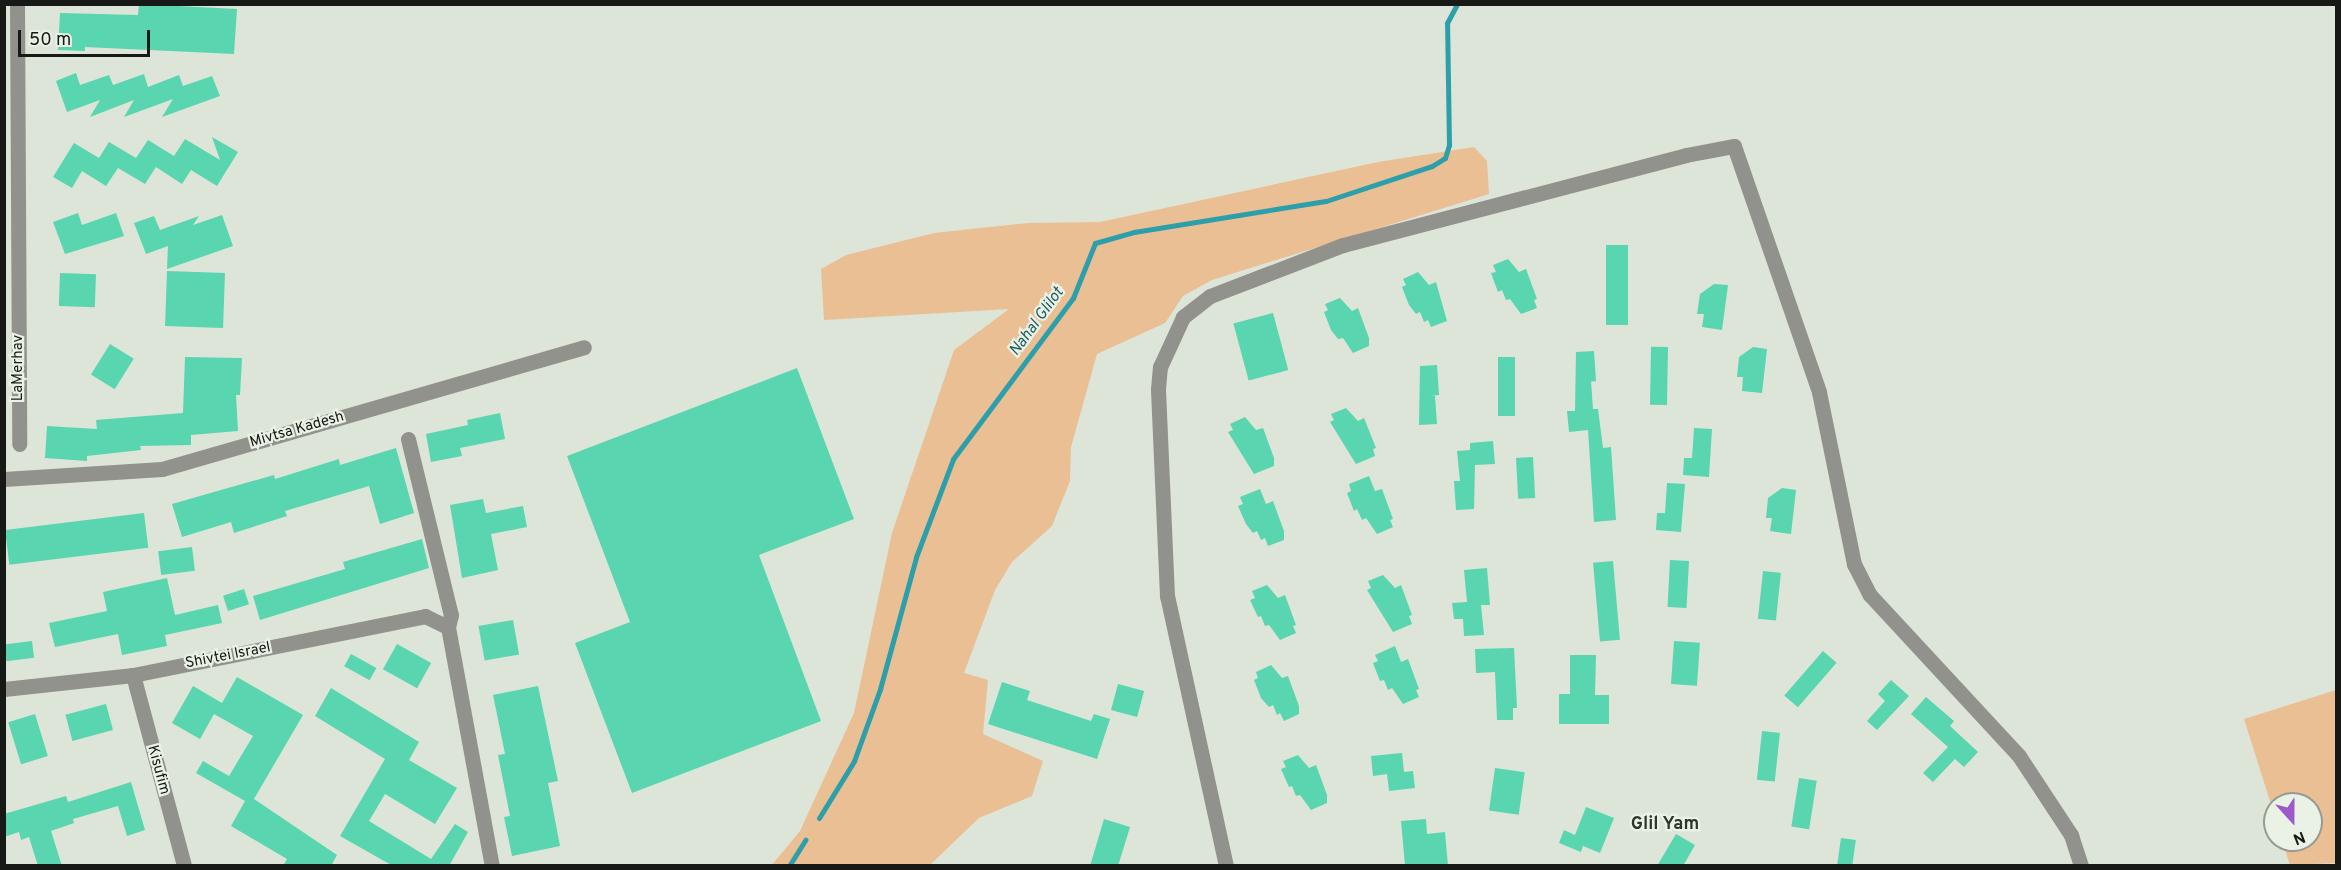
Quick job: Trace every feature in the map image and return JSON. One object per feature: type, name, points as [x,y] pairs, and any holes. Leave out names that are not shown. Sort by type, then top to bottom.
[{"type":"street","name":"LaMerhav","points":[[18,4],[19,444]]},
{"type":"street","points":[[1227,866],[1167,596],[1158,389],[1160,367],[1183,317],[1210,296],[1343,245],[1726,148],[1746,182],[1819,392],[1854,564],[1870,595],[2019,756],[2071,835],[2081,866]]},
{"type":"street","name":"Mivtsa Kadesh","points":[[4,479],[162,469],[584,347]]},
{"type":"street","points":[[408,439],[451,615],[448,627],[492,866]]},
{"type":"street","name":"Shivtei Israel","points":[[4,689],[133,675],[425,616],[448,627]]},
{"type":"street","name":"Kisufim","points":[[133,675],[184,866]]},
{"type":"shaded area","points":[[1474,147],[1487,161],[1489,194],[1212,280],[1183,296],[1165,323],[1097,354],[1071,447],[1070,481],[1052,526],[1012,562],[995,590],[964,673],[988,680],[983,734],[1043,761],[1032,796],[979,818],[930,865],[771,866],[800,831],[854,713],[892,533],[954,350],[1009,309],[824,320],[821,269],[846,255],[934,233],[1028,223],[1100,222],[1378,162]]},
{"type":"shaded area","points":[[2336,690],[2336,863],[2290,865],[2286,852],[2323,852],[2323,792],[2267,792],[2244,719]]},
{"type":"building","points":[[139,4],[237,9],[234,54],[85,47],[85,51],[58,50],[60,13],[138,15]]},
{"type":"building","points":[[76,73],[80,85],[109,75],[113,85],[144,74],[148,87],[179,75],[183,86],[212,76],[220,96],[162,117],[173,99],[124,117],[134,100],[90,117],[100,100],[67,112],[56,81]]},
{"type":"building","points":[[212,137],[238,152],[217,186],[191,170],[182,184],[156,167],[145,184],[118,168],[106,186],[82,171],[72,188],[53,177],[74,143],[99,158],[109,142],[136,158],[148,140],[174,156],[185,139],[220,160]]},
{"type":"building","points":[[78,213],[82,225],[116,213],[124,236],[65,254],[53,222]]},
{"type":"building","points":[[222,215],[233,246],[167,269],[168,246],[146,254],[134,223],[154,216],[160,230],[199,216],[193,225]]},
{"type":"building","points":[[1606,245],[1628,245],[1628,325],[1606,325]]},
{"type":"building","points":[[1508,259],[1519,272],[1526,269],[1537,299],[1534,300],[1537,308],[1521,314],[1510,299],[1506,300],[1502,290],[1498,292],[1491,273],[1496,272],[1493,265]]},
{"type":"building","points":[[167,271],[225,273],[223,328],[165,326]]},
{"type":"building","points":[[1418,272],[1429,285],[1436,282],[1447,321],[1431,327],[1428,320],[1424,322],[1420,312],[1416,314],[1409,305],[1402,287],[1406,285],[1403,279]]},
{"type":"building","points":[[60,273],[96,274],[95,307],[59,306]]},
{"type":"building","points":[[1714,284],[1728,285],[1722,330],[1702,327],[1704,314],[1697,314],[1700,294]]},
{"type":"building","points":[[1340,298],[1352,311],[1358,308],[1369,338],[1369,346],[1353,353],[1343,338],[1338,339],[1331,330],[1324,312],[1328,310],[1325,304]]},
{"type":"building","points":[[1273,313],[1288,370],[1249,381],[1233,324]]},
{"type":"building","points":[[110,344],[134,359],[115,389],[91,375]]},
{"type":"building","points":[[1651,347],[1668,347],[1667,405],[1650,405]]},
{"type":"building","points":[[1753,347],[1767,349],[1762,393],[1742,391],[1743,377],[1737,377],[1739,357]]},
{"type":"building","points":[[1594,351],[1596,381],[1591,382],[1593,409],[1598,409],[1603,448],[1611,447],[1616,520],[1594,522],[1588,430],[1569,432],[1567,411],[1575,411],[1576,352]]},
{"type":"building","points":[[185,357],[242,358],[240,395],[236,395],[238,431],[191,435],[191,445],[140,446],[141,450],[87,456],[87,461],[45,458],[47,426],[97,429],[96,420],[183,413]]},
{"type":"building","points":[[1498,357],[1515,357],[1515,416],[1498,416]]},
{"type":"building","points":[[1437,365],[1439,395],[1431,396],[1435,396],[1437,424],[1419,425],[1420,366]]},
{"type":"building","points":[[797,368],[854,519],[759,555],[821,721],[632,793],[575,643],[630,622],[567,456]]},
{"type":"building","points":[[1346,408],[1358,421],[1364,418],[1376,448],[1373,449],[1375,456],[1356,464],[1330,422],[1334,420],[1331,414]]},
{"type":"building","points":[[500,413],[505,439],[460,448],[462,456],[431,462],[426,434],[468,425],[467,420]]},
{"type":"building","points":[[1245,417],[1256,430],[1263,428],[1274,458],[1274,466],[1254,474],[1228,432],[1233,430],[1230,424]]},
{"type":"building","points":[[1694,428],[1712,429],[1709,477],[1683,475],[1684,458],[1692,458]]},
{"type":"building","points":[[1493,441],[1495,464],[1475,465],[1474,509],[1456,510],[1454,481],[1460,481],[1457,451],[1470,450],[1470,443]]},
{"type":"building","points":[[396,448],[414,513],[380,524],[369,486],[285,511],[287,516],[234,533],[231,522],[182,537],[172,504],[274,475],[275,479],[339,459],[340,465]]},
{"type":"building","points":[[1533,457],[1535,498],[1518,499],[1516,458]]},
{"type":"building","points":[[1369,476],[1375,491],[1382,489],[1393,519],[1390,520],[1393,527],[1377,534],[1366,518],[1362,520],[1357,509],[1354,511],[1347,493],[1351,491],[1349,484]]},
{"type":"building","points":[[1667,483],[1685,484],[1681,532],[1656,530],[1657,513],[1665,513]]},
{"type":"building","points":[[1782,488],[1796,490],[1791,534],[1770,531],[1772,518],[1766,518],[1768,498]]},
{"type":"building","points":[[1260,489],[1266,504],[1273,501],[1284,531],[1284,540],[1268,546],[1265,538],[1261,540],[1257,531],[1253,533],[1246,524],[1238,506],[1243,504],[1240,497]]},
{"type":"building","points":[[483,499],[486,513],[523,506],[527,527],[491,534],[498,570],[462,578],[450,505]]},
{"type":"building","points":[[144,513],[148,548],[9,565],[5,530]]},
{"type":"building","points":[[422,539],[429,568],[260,620],[253,596],[345,569],[343,562]]},
{"type":"building","points":[[192,547],[195,571],[161,575],[158,551]]},
{"type":"building","points":[[1670,560],[1689,561],[1687,608],[1668,607]]},
{"type":"building","points":[[1613,561],[1620,640],[1600,641],[1593,563]]},
{"type":"building","points":[[1487,568],[1490,605],[1481,605],[1484,635],[1464,636],[1463,619],[1454,619],[1452,603],[1467,602],[1464,570]]},
{"type":"building","points":[[1763,571],[1781,573],[1776,621],[1758,619]]},
{"type":"building","points":[[1383,575],[1395,588],[1401,585],[1412,615],[1409,616],[1412,624],[1393,632],[1367,590],[1371,588],[1368,581]]},
{"type":"building","points":[[167,578],[175,615],[218,605],[222,623],[165,635],[167,646],[122,655],[118,634],[55,647],[49,623],[107,611],[103,592]]},
{"type":"building","points":[[1267,585],[1278,598],[1285,595],[1296,625],[1293,626],[1296,633],[1280,640],[1269,625],[1265,626],[1261,616],[1258,617],[1250,600],[1255,598],[1252,591]]},
{"type":"building","points":[[244,589],[249,604],[228,611],[223,596]]},
{"type":"building","points":[[513,620],[519,654],[485,661],[479,626]]},
{"type":"building","points":[[32,641],[34,658],[6,661],[4,644]]},
{"type":"building","points":[[1674,641],[1700,643],[1697,686],[1671,684]]},
{"type":"building","points":[[397,644],[431,663],[417,688],[383,669]]},
{"type":"building","points":[[1395,646],[1401,662],[1408,659],[1419,689],[1416,690],[1419,697],[1403,704],[1392,688],[1388,690],[1384,680],[1380,681],[1373,663],[1378,661],[1375,655]]},
{"type":"building","points":[[1514,648],[1517,708],[1513,708],[1513,720],[1497,720],[1495,672],[1476,673],[1475,649]]},
{"type":"building","points":[[1823,651],[1837,663],[1798,707],[1784,696]]},
{"type":"building","points":[[351,654],[376,668],[370,680],[344,666]]},
{"type":"building","points":[[1570,655],[1596,655],[1595,695],[1609,695],[1609,724],[1559,724],[1559,694],[1570,694]]},
{"type":"building","points":[[1271,665],[1282,678],[1288,676],[1299,706],[1299,714],[1284,721],[1280,713],[1277,715],[1273,705],[1269,707],[1261,698],[1254,680],[1258,678],[1256,672]]},
{"type":"building","points":[[237,677],[303,715],[254,799],[337,855],[331,866],[283,866],[287,859],[231,826],[245,801],[196,773],[203,761],[229,776],[253,736],[214,714],[200,739],[172,723],[193,686],[222,703]]},
{"type":"building","points":[[1891,680],[1909,696],[1877,730],[1867,721],[1885,701],[1878,694]]},
{"type":"building","points":[[1002,682],[1030,691],[1027,700],[1091,721],[1094,714],[1110,719],[1097,759],[988,724]]},
{"type":"building","points":[[1118,684],[1144,691],[1137,717],[1111,710]]},
{"type":"building","points":[[538,686],[558,781],[548,783],[560,846],[512,856],[504,817],[510,816],[498,755],[505,754],[493,695]]},
{"type":"building","points":[[331,688],[419,742],[409,760],[457,788],[435,824],[385,794],[369,821],[431,859],[455,824],[468,832],[449,866],[393,866],[340,836],[385,759],[315,716]]},
{"type":"building","points":[[1926,697],[1954,721],[1950,726],[1978,752],[1964,767],[1955,759],[1933,782],[1923,773],[1948,747],[1911,714]]},
{"type":"building","points":[[106,704],[113,730],[72,741],[65,715]]},
{"type":"building","points":[[35,714],[48,756],[21,764],[8,722]]},
{"type":"building","points":[[1762,731],[1780,733],[1775,782],[1757,780]]},
{"type":"building","points":[[1402,753],[1404,772],[1413,771],[1415,788],[1389,791],[1387,774],[1373,776],[1371,756]]},
{"type":"building","points":[[1298,755],[1309,768],[1316,765],[1327,795],[1327,803],[1311,810],[1300,795],[1296,796],[1292,786],[1289,787],[1281,769],[1286,767],[1283,761]]},
{"type":"building","points":[[1495,768],[1525,772],[1519,815],[1489,811]]},
{"type":"building","points":[[1799,778],[1817,781],[1809,829],[1791,826]]},
{"type":"building","points":[[131,782],[145,830],[127,836],[118,806],[73,819],[74,823],[51,831],[62,866],[38,866],[29,837],[21,840],[19,832],[4,837],[4,814],[66,796],[68,802]]},
{"type":"building","points":[[1586,807],[1614,818],[1600,853],[1583,846],[1581,852],[1559,843],[1564,830],[1575,835]]},
{"type":"building","points":[[1104,819],[1130,827],[1118,866],[1090,866]]},
{"type":"building","points":[[1426,819],[1427,834],[1445,832],[1448,866],[1405,865],[1401,821]]},
{"type":"building","points":[[1676,834],[1695,845],[1683,866],[1657,866]]},
{"type":"building","points":[[1841,838],[1856,840],[1852,866],[1837,866]]},
{"type":"waterway","name":"Nahal Glilot","points":[[819,818],[854,761],[880,689],[916,557],[953,459],[1073,298],[1095,243],[1134,232],[1326,201],[1432,166],[1445,158],[1449,145],[1447,23],[1457,4]]},
{"type":"waterway","name":"Nahal Glilot","points":[[789,866],[805,840]]},
{"type":"district","name":"Glil Yam","points":[[1665,825]]}]
